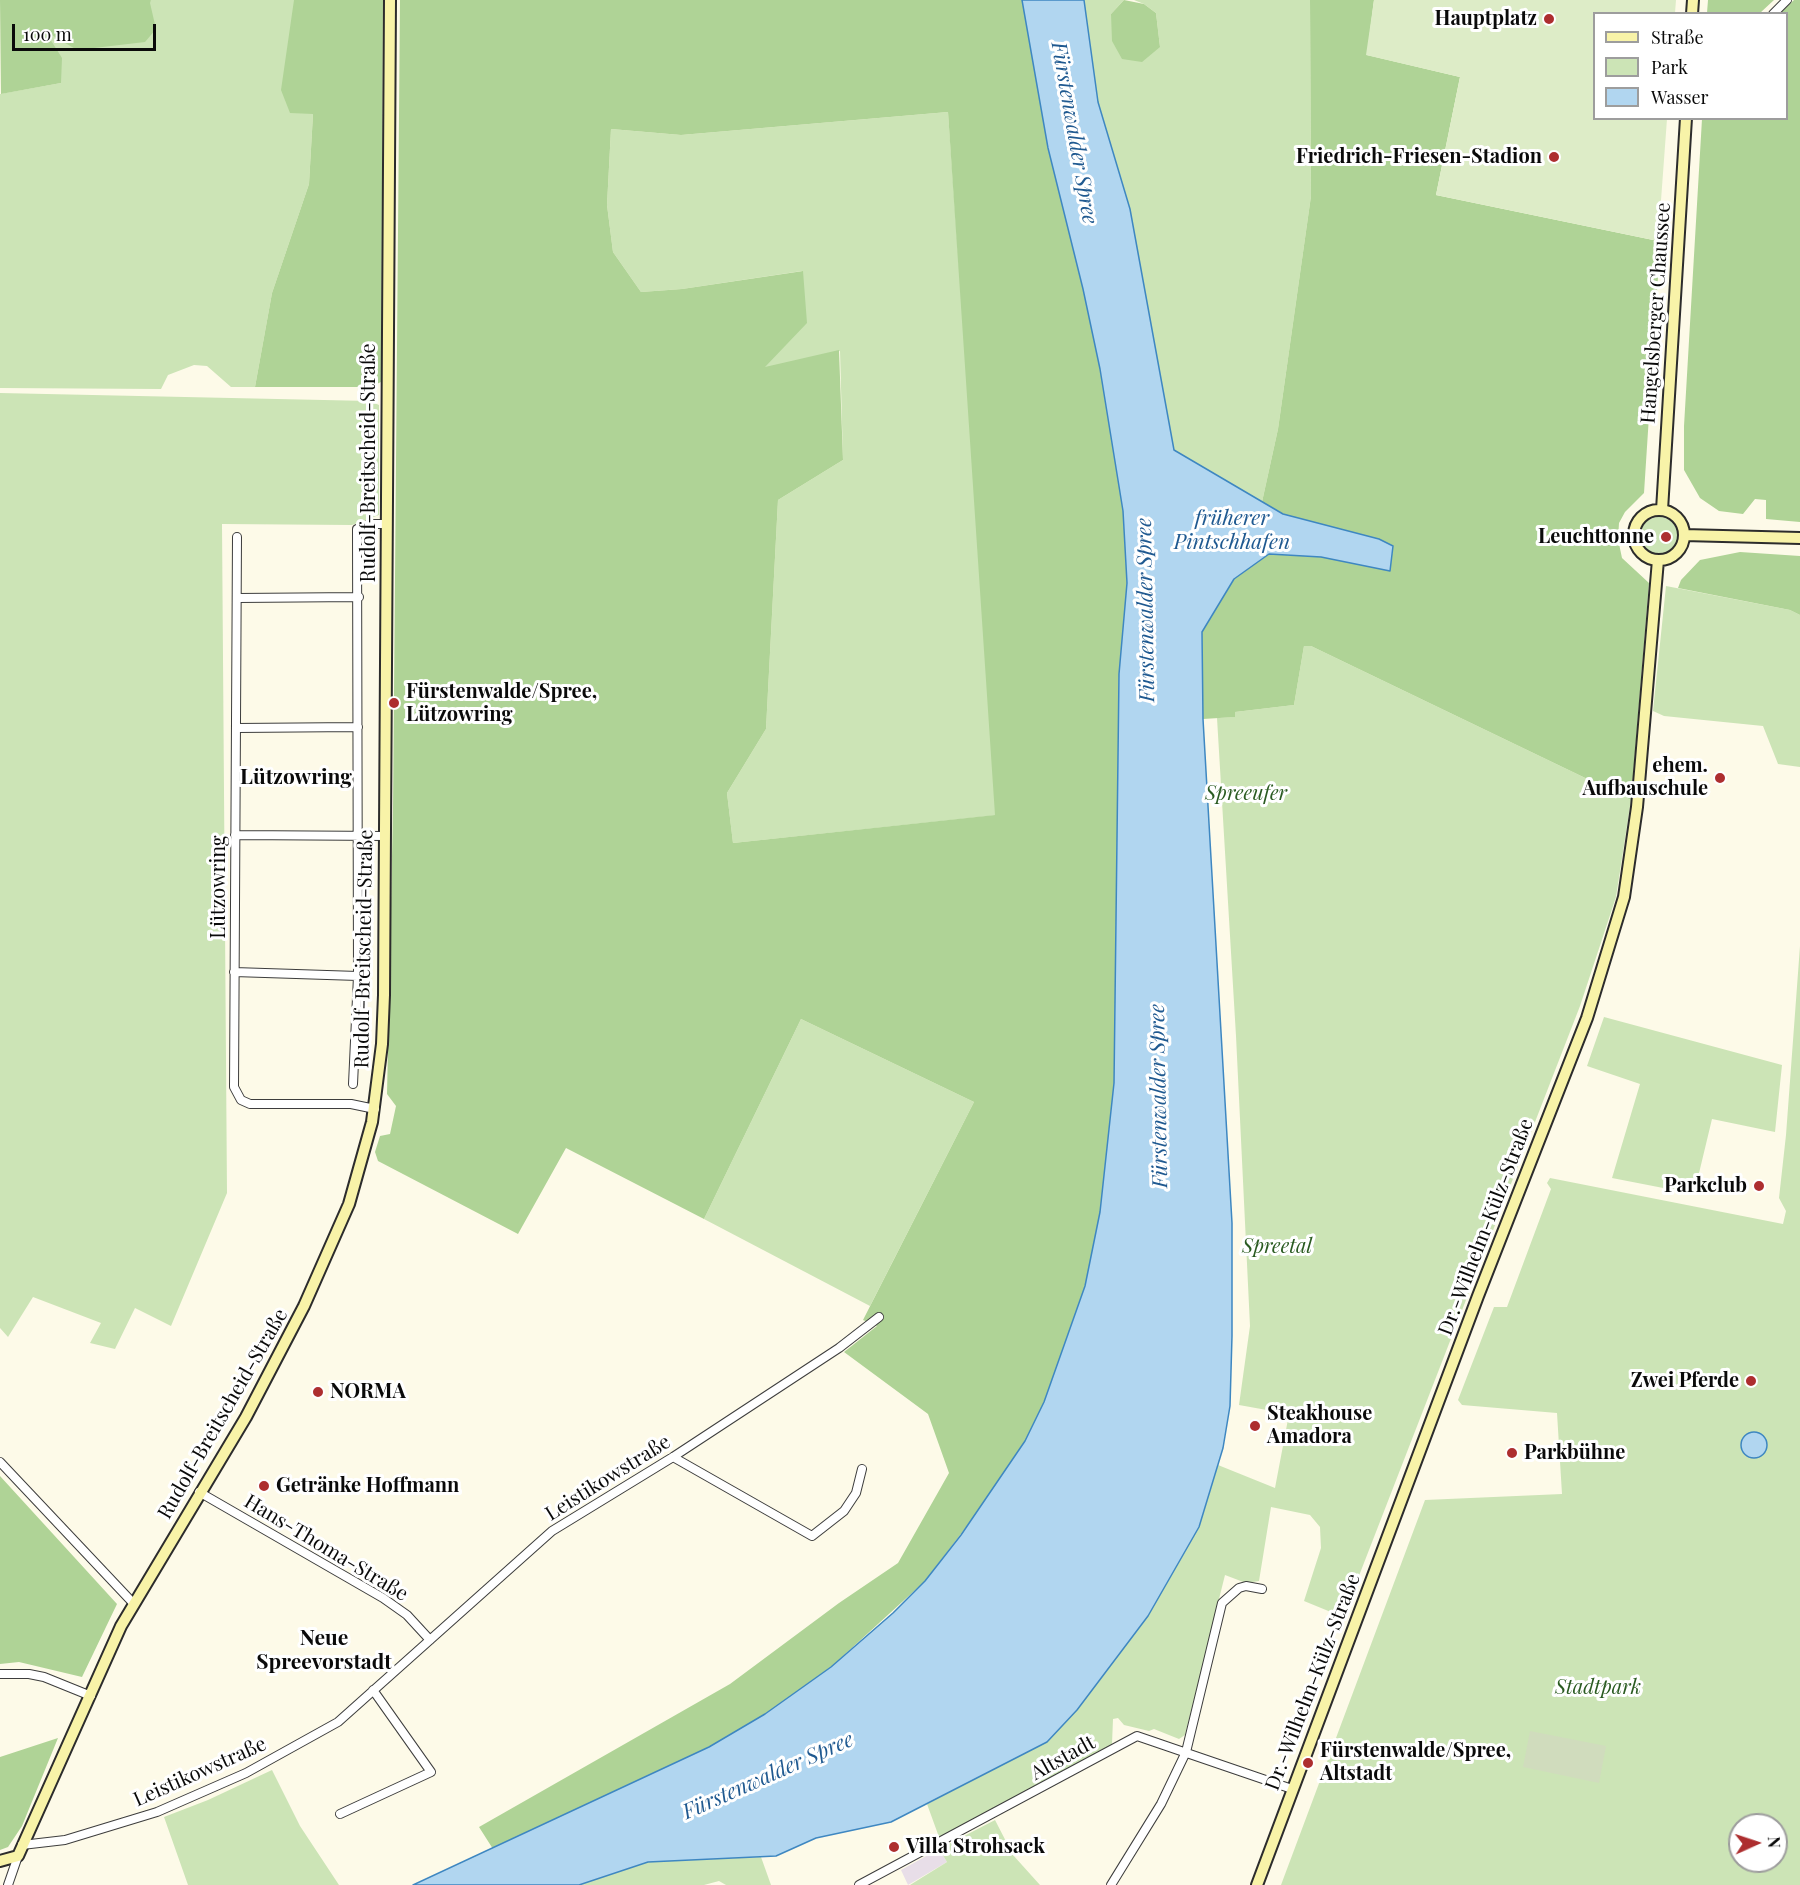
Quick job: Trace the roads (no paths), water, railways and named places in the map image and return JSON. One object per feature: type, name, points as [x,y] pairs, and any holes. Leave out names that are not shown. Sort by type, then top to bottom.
[{"type":"main road","name":"Rudolf-Breitscheid-Straße","points":[[18,1856],[114,1640],[199,1492],[246,1417],[322,1270],[357,1180],[375,1108],[384,1005],[390,0]]},
{"type":"main road","name":"Hangelsberger Chaussee","points":[[1662,510],[1686,120]]},
{"type":"main road","points":[[1662,510],[1676,517],[1681,523],[1684,535],[1677,553],[1671,558],[1658,561],[1641,552],[1634,537],[1635,528],[1645,514],[1662,510]]},
{"type":"main road","points":[[1684,535],[1800,538]]},
{"type":"main road","name":"Dr.-Wilhelm-Külz-Straße","points":[[1257,1885],[1478,1296],[1587,1018],[1624,897],[1637,807],[1658,561]]},
{"type":"main road","points":[[0,1862],[18,1856]]},
{"type":"street","points":[[1775,12],[1787,0]]},
{"type":"street","points":[[353,1084],[358,976],[359,597],[357,529],[371,524],[386,524]]},
{"type":"street","name":"Lützowring","points":[[237,537],[233,1084],[241,1100],[270,1106],[351,1104],[375,1108]]},
{"type":"street","points":[[238,598],[359,597]]},
{"type":"street","points":[[237,728],[358,727]]},
{"type":"street","points":[[235,835],[384,836]]},
{"type":"street","points":[[234,972],[358,976]]},
{"type":"street","name":"Leistikowstraße","points":[[22,1845],[65,1840],[139,1819],[200,1795],[246,1773],[338,1722],[552,1531],[673,1457],[839,1348],[879,1317]]},
{"type":"street","points":[[673,1457],[812,1536],[844,1511],[856,1493],[862,1470]]},
{"type":"street","points":[[0,1462],[134,1604]]},
{"type":"street","name":"Hans-Thoma-Straße","points":[[199,1492],[383,1598],[407,1615],[430,1640]]},
{"type":"street","points":[[1111,1885],[1161,1804],[1186,1752],[1222,1603],[1239,1588],[1246,1586],[1262,1588]]},
{"type":"street","points":[[0,1674],[29,1674],[44,1677],[90,1696]]},
{"type":"street","points":[[340,1814],[430,1772],[373,1690]]},
{"type":"street","name":"Altstadt","points":[[859,1885],[1137,1736],[1292,1789]]},
{"type":"street","name":"Rudolf-Breitscheid-Straße","points":[[8,1885],[18,1856]]},
{"type":"water","points":[[1022,0],[1084,0],[1098,102],[1130,209],[1174,450],[1283,514],[1379,539],[1393,546],[1390,571],[1321,557],[1269,554],[1234,579],[1202,632],[1203,719],[1232,1223],[1232,1336],[1230,1406],[1223,1448],[1199,1527],[1148,1616],[1077,1710],[1047,1742],[891,1822],[816,1838],[776,1856],[648,1862],[579,1885],[413,1885],[709,1747],[765,1714],[831,1667],[893,1613],[925,1581],[961,1535],[1025,1441],[1044,1402],[1085,1286],[1100,1212],[1114,1083],[1119,674],[1127,583],[1123,511],[1100,369],[1048,148]]},
{"type":"water","points":[[1754,1432],[1763,1436],[1767,1445],[1763,1454],[1754,1458],[1745,1454],[1741,1445],[1745,1436]]},
{"type":"place","name":"Hauptplatz","points":[[1549,19]]},
{"type":"place","name":"Friedrich-Friesen-Stadion","points":[[1554,157]]},
{"type":"place","name":"Leuchttonne","points":[[1666,537]]},
{"type":"place","name":"Fürstenwalde/Spree, Lützowring","points":[[394,703]]},
{"type":"place","name":"ehem. Aufbauschule","points":[[1720,778]]},
{"type":"place","name":"Parkclub","points":[[1759,1186]]},
{"type":"place","name":"Zwei Pferde","points":[[1751,1381]]},
{"type":"place","name":"NORMA","points":[[318,1392]]},
{"type":"place","name":"Steakhouse Amadora","points":[[1255,1426]]},
{"type":"place","name":"Parkbühne","points":[[1512,1453]]},
{"type":"place","name":"Getränke Hoffmann","points":[[264,1486]]},
{"type":"place","name":"Fürstenwalde/Spree, Altstadt","points":[[1308,1763]]},
{"type":"place","name":"Villa Strohsack","points":[[894,1847]]},
{"type":"district","name":"Lützowring","points":[[296,777]]},
{"type":"district","name":"Neue Spreevorstadt","points":[[324,1650]]},
{"type":"water label","name":"Fürstenwalder Spree","points":[[1074,133]]},
{"type":"water label","name":"früherer Pintschhafen","points":[[1232,530]]},
{"type":"water label","name":"Fürstenwalder Spree","points":[[1146,610]]},
{"type":"water label","name":"Fürstenwalder Spree","points":[[1159,1096]]},
{"type":"water label","name":"Fürstenwalder Spree","points":[[768,1776]]},
{"type":"park label","name":"Spreeufer","points":[[1246,794]]},
{"type":"park label","name":"Spreetal","points":[[1277,1247]]},
{"type":"park label","name":"Stadtpark","points":[[1598,1688]]}]
